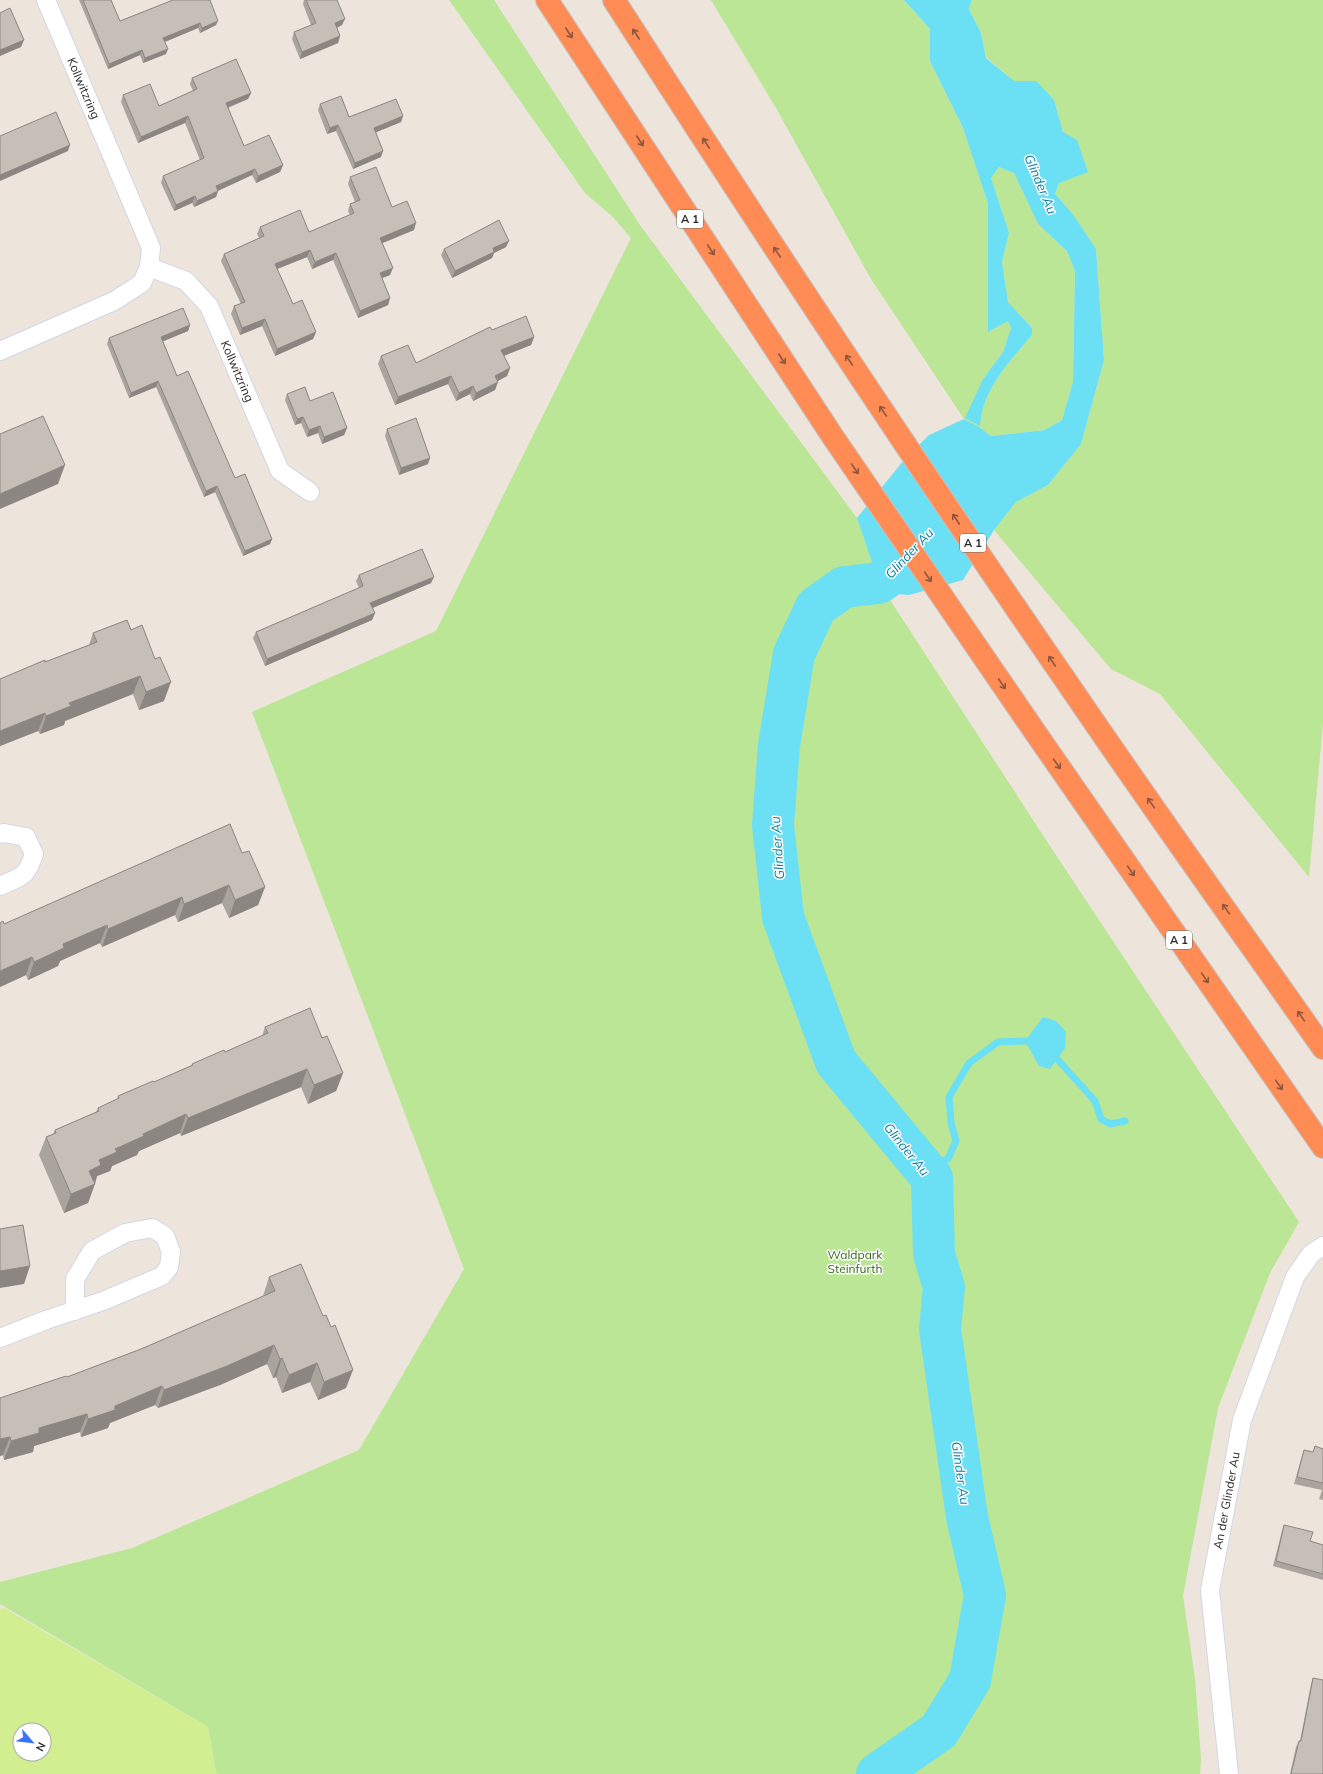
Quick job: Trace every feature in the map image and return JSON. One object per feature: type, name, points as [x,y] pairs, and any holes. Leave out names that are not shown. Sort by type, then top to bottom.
[{"type":"highway","name":"A 1","points":[[547,0],[833,437],[1323,1148]]},
{"type":"highway","name":"A 1","points":[[614,0],[735,189],[1074,694],[1323,1048]]},
{"type":"street","name":"Kollwitzring","points":[[0,351],[114,301],[142,283],[149,268],[151,248],[46,0]]},
{"type":"street","name":"Kollwitzring","points":[[149,268],[186,281],[209,306],[280,471],[310,492]]},
{"type":"street","points":[[0,834],[4,833],[26,837],[34,854],[29,870],[21,877],[0,886]]},
{"type":"street","points":[[0,1338],[104,1301],[162,1276],[170,1267],[171,1252],[165,1236],[152,1228],[125,1233],[92,1251],[75,1279],[75,1311]]},
{"type":"street","name":"An der Glinder Au","points":[[1229,1774],[1210,1590],[1242,1420],[1295,1277],[1317,1250]]},
{"type":"green space","name":"Waldpark Steinfurth","points":[[449,0],[494,0],[640,225],[857,518],[879,583],[1048,843],[1299,1222],[1270,1273],[1218,1408],[1183,1596],[1195,1678],[1201,1759],[1200,1774],[218,1774],[216,1773],[208,1727],[0,1604],[0,1582],[132,1548],[359,1450],[464,1269],[252,712],[436,631],[631,238],[613,217],[585,193]]},
{"type":"green space","points":[[711,0],[904,0],[930,29],[930,61],[963,128],[988,204],[988,332],[1008,321],[1011,328],[1003,352],[983,379],[980,426],[986,400],[998,377],[1032,335],[1032,328],[1008,302],[1002,262],[1009,233],[991,178],[999,167],[1014,173],[1038,224],[1067,251],[1075,271],[1073,382],[1062,420],[1045,430],[991,436],[979,427],[964,419],[871,279],[776,108]]},
{"type":"green space","points":[[972,0],[1323,0],[1323,723],[1309,877],[1160,694],[1111,669],[994,530],[1016,502],[1048,485],[1081,444],[1104,360],[1096,249],[1072,213],[1055,194],[1059,183],[1063,132],[1054,100],[1014,81],[986,57],[981,33],[969,9]]},
{"type":"green space","points":[[4,1608],[208,1727],[216,1773],[218,1774],[0,1774],[0,1609]]},
{"type":"water","points":[[904,0],[972,0],[969,9],[981,33],[986,58],[1014,81],[1036,81],[1054,100],[1063,132],[1077,140],[1088,172],[1059,183],[1055,194],[1072,213],[1096,249],[1104,360],[1081,444],[1048,485],[1016,502],[994,530],[963,580],[909,595],[886,593],[879,583],[857,518],[904,460],[929,435],[964,419],[979,427],[991,436],[1045,430],[1062,420],[1073,382],[1075,271],[1067,251],[1038,224],[1014,173],[999,167],[991,178],[1009,233],[1002,262],[1008,302],[1032,328],[1032,335],[998,377],[986,400],[980,426],[965,418],[983,379],[1003,352],[1011,328],[1008,321],[988,332],[988,204],[963,128],[930,61],[930,29]]},
{"type":"water","points":[[1043,1017],[1056,1021],[1066,1032],[1065,1048],[1050,1069],[1039,1066],[1025,1041]]},
{"type":"building","points":[[83,0],[111,0],[120,21],[173,0],[210,0],[218,21],[202,28],[200,23],[163,38],[168,49],[145,58],[142,50],[109,64]]},
{"type":"building","points":[[306,0],[337,0],[345,19],[335,23],[340,36],[302,52],[294,32],[316,23]]},
{"type":"building","points":[[10,8],[24,40],[0,50],[0,13]]},
{"type":"building","points":[[236,59],[251,93],[226,103],[244,146],[269,135],[283,165],[258,176],[255,169],[216,186],[218,191],[197,201],[195,196],[176,205],[163,176],[204,158],[188,116],[141,137],[123,95],[150,84],[159,106],[197,89],[192,78]]},
{"type":"building","points":[[341,96],[349,117],[396,99],[403,116],[374,128],[383,151],[355,163],[338,125],[330,128],[320,104]]},
{"type":"building","points":[[56,112],[70,145],[0,175],[0,136]]},
{"type":"building","points":[[376,167],[392,207],[407,201],[416,223],[380,238],[393,268],[380,273],[390,298],[360,311],[336,253],[315,262],[310,250],[275,264],[293,304],[302,300],[316,332],[277,349],[265,319],[242,328],[234,306],[245,302],[224,254],[264,236],[260,227],[300,210],[309,232],[354,213],[350,204],[360,200],[350,177]]},
{"type":"building","points":[[499,220],[509,241],[493,248],[494,252],[455,271],[444,249]]},
{"type":"building","points":[[183,308],[190,325],[161,337],[177,376],[188,371],[235,478],[245,474],[272,539],[245,551],[217,486],[206,491],[158,381],[131,393],[109,338]]},
{"type":"building","points":[[526,316],[534,337],[501,350],[510,368],[495,376],[498,382],[476,393],[473,386],[459,393],[451,376],[398,397],[381,356],[408,345],[416,363],[490,327],[492,330]]},
{"type":"building","points":[[305,387],[310,401],[333,392],[347,428],[324,437],[320,426],[309,430],[303,417],[297,419],[287,394]]},
{"type":"building","points":[[43,416],[65,465],[0,494],[0,434]]},
{"type":"building","points":[[416,418],[430,458],[401,468],[387,429]]},
{"type":"building","points":[[422,549],[434,577],[370,603],[375,613],[267,659],[256,632],[363,586],[359,575]]},
{"type":"building","points":[[127,620],[131,630],[142,625],[155,659],[160,657],[171,682],[146,692],[140,676],[69,703],[71,706],[46,716],[45,713],[0,731],[0,679],[45,660],[45,662],[97,642],[93,633]]},
{"type":"building","points":[[230,824],[242,853],[249,851],[265,887],[235,900],[229,885],[184,904],[182,897],[108,929],[107,925],[63,944],[64,948],[34,962],[32,957],[0,971],[0,923],[3,921],[4,924]]},
{"type":"building","points":[[310,1008],[322,1038],[327,1036],[343,1073],[314,1085],[307,1069],[188,1118],[186,1114],[143,1134],[144,1136],[115,1149],[117,1152],[99,1160],[101,1165],[89,1171],[95,1184],[71,1194],[46,1137],[56,1133],[55,1130],[99,1111],[98,1108],[119,1098],[118,1096],[153,1081],[154,1082],[224,1050],[225,1052],[268,1033],[265,1027]]},
{"type":"building","points":[[23,1225],[30,1266],[0,1271],[0,1229]]},
{"type":"building","points":[[301,1264],[323,1316],[326,1315],[331,1327],[335,1325],[353,1370],[324,1382],[317,1363],[289,1375],[282,1358],[280,1359],[274,1345],[227,1366],[164,1390],[162,1386],[115,1406],[115,1410],[88,1419],[87,1414],[39,1428],[39,1433],[11,1441],[10,1437],[0,1439],[0,1398],[66,1376],[67,1377],[141,1349],[275,1291],[269,1277]]},
{"type":"building","points":[[1315,1446],[1323,1449],[1323,1483],[1297,1477],[1304,1450],[1313,1452]]},
{"type":"building","points":[[1284,1525],[1313,1532],[1310,1541],[1323,1545],[1323,1574],[1276,1561]]},
{"type":"building","points":[[1313,1678],[1323,1680],[1323,1774],[1291,1774],[1299,1741],[1301,1741]]},
{"type":"waterway","name":"Glinder Au","points":[[877,1774],[939,1731],[970,1680],[985,1595],[967,1517],[940,1329],[944,1287],[934,1254],[932,1178],[836,1062],[783,917],[773,825],[779,745],[794,654],[816,607],[844,587],[879,583],[891,574],[919,543]]},
{"type":"waterway","points":[[918,1161],[933,1164],[948,1159],[956,1141],[951,1123],[949,1097],[969,1063],[998,1042],[1025,1041]]},
{"type":"waterway","points":[[1058,1060],[1095,1101],[1101,1119],[1110,1124],[1125,1121]]}]
